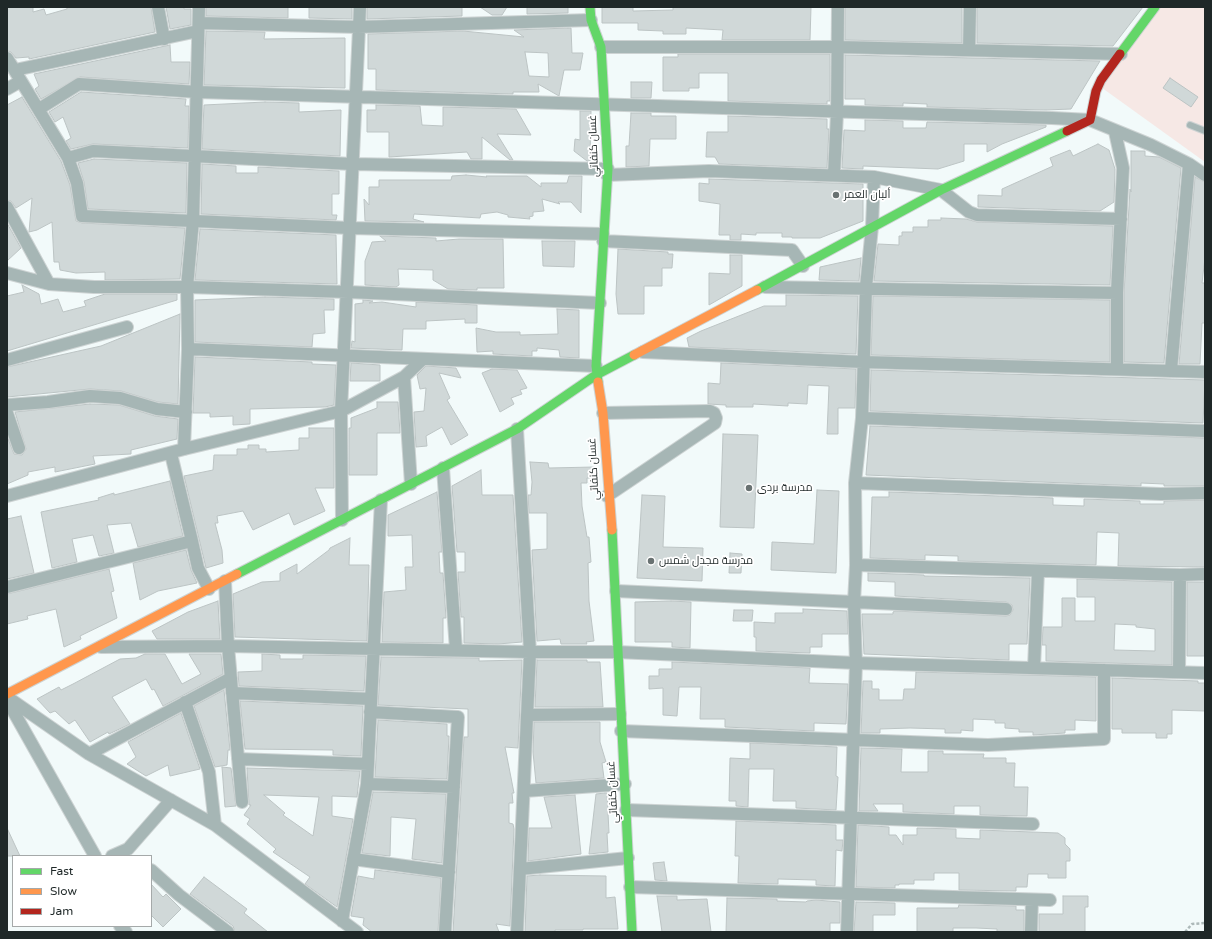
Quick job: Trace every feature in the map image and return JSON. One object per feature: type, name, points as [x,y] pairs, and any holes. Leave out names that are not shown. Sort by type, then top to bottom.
[{"type":"street","points":[[158,7],[164,39]]},
{"type":"street","points":[[184,450],[188,349],[187,287],[193,220],[199,7]]},
{"type":"street","points":[[342,520],[341,412],[348,292],[354,98],[360,7]]},
{"type":"street","name":"غسان كنفاتي","points":[[590,7],[591,20],[601,47],[605,104],[608,172],[596,371],[603,413],[616,590],[617,652],[632,932]]},
{"type":"street","points":[[834,175],[837,113],[838,7]]},
{"type":"street","points":[[970,7],[970,50]]},
{"type":"street","points":[[1090,120],[1096,91],[1101,80],[1155,7]]},
{"type":"street","points":[[7,89],[18,75],[164,39],[199,27],[358,27],[591,20]]},
{"type":"street","points":[[601,47],[838,48],[1121,54]]},
{"type":"street","points":[[7,58],[68,158],[77,183],[82,216],[603,237],[792,250],[803,266]]},
{"type":"street","points":[[39,109],[80,84],[197,92],[354,98],[605,104],[837,113],[1090,120],[1115,132],[1151,145],[1189,164],[1205,175]]},
{"type":"street","points":[[7,694],[517,429],[596,371],[643,352],[765,287],[872,226],[940,190],[1090,120]]},
{"type":"street","points":[[1115,132],[1123,168],[1117,293],[1117,368]]},
{"type":"street","points":[[68,158],[94,151],[352,164],[608,172],[709,171],[874,177],[940,190],[969,212],[977,215],[1121,219]]},
{"type":"street","points":[[1171,370],[1189,164]]},
{"type":"street","points":[[847,932],[856,663],[854,602],[856,565],[855,482],[862,418],[866,288],[872,226],[874,177]]},
{"type":"street","points":[[7,207],[49,284]]},
{"type":"street","points":[[7,273],[49,284],[94,287],[187,287],[348,292],[600,303]]},
{"type":"street","points":[[765,287],[1117,293]]},
{"type":"street","points":[[7,360],[127,327]]},
{"type":"street","points":[[188,349],[422,360],[596,371]]},
{"type":"street","points":[[643,352],[863,362],[1117,368],[1205,372]]},
{"type":"street","points":[[7,496],[184,450],[341,412],[404,377],[422,360]]},
{"type":"street","points":[[404,377],[411,484]]},
{"type":"street","points":[[7,405],[48,402],[90,396],[120,398],[157,408],[186,412]]},
{"type":"street","points":[[603,413],[710,412],[714,413],[716,418],[715,423],[608,496]]},
{"type":"street","points":[[7,413],[20,448]]},
{"type":"street","points":[[862,418],[1205,431]]},
{"type":"street","points":[[516,932],[530,652],[517,429]]},
{"type":"street","points":[[171,454],[198,568],[209,589]]},
{"type":"street","points":[[443,468],[456,650]]},
{"type":"street","points":[[855,482],[1161,494],[1205,493]]},
{"type":"street","points":[[342,921],[367,784],[372,647],[381,500]]},
{"type":"street","points":[[7,587],[192,542]]},
{"type":"street","points":[[856,565],[1180,575],[1205,574]]},
{"type":"street","points":[[1034,668],[1038,571]]},
{"type":"street","points":[[1179,672],[1180,575]]},
{"type":"street","points":[[225,581],[228,646],[242,802]]},
{"type":"street","points":[[616,590],[1006,609]]},
{"type":"street","points":[[100,647],[372,647],[530,652],[617,652],[856,663],[1205,673]]},
{"type":"street","points":[[621,731],[988,745],[1104,739],[1104,670]]},
{"type":"street","points":[[89,754],[231,678]]},
{"type":"street","points":[[232,693],[371,699]]},
{"type":"street","points":[[7,699],[89,754],[215,825],[357,932]]},
{"type":"street","points":[[7,699],[94,855]]},
{"type":"street","points":[[185,702],[209,772],[215,825]]},
{"type":"street","points":[[370,712],[458,717],[445,932]]},
{"type":"street","points":[[528,715],[620,714]]},
{"type":"street","points":[[238,759],[368,764]]},
{"type":"street","points":[[367,784],[454,787]]},
{"type":"street","points":[[524,791],[625,784]]},
{"type":"street","points":[[119,855],[132,853],[171,800]]},
{"type":"street","points":[[626,810],[851,816],[1033,824]]},
{"type":"street","points":[[520,869],[628,858]]},
{"type":"street","points":[[353,859],[449,872]]},
{"type":"street","points":[[152,871],[179,895],[228,932]]},
{"type":"street","points":[[630,887],[848,895],[1050,900]]},
{"type":"street","points":[[1032,900],[1032,932]]},
{"type":"lane","points":[[1190,125],[1205,131]]},
{"type":"path","points":[[1185,932],[1192,924],[1205,923]]},
{"type":"shaded area","points":[[1154,7],[1205,7],[1205,162],[1098,85]]},
{"type":"building","points":[[7,7],[33,7],[33,12],[44,9],[46,15],[67,9],[67,7],[151,7],[155,32],[29,59],[29,57],[16,58],[11,52],[7,51]]},
{"type":"building","points":[[166,7],[184,7],[184,9],[191,9],[191,25],[170,29]]},
{"type":"building","points":[[206,7],[288,7],[288,18],[206,16]]},
{"type":"building","points":[[309,7],[352,7],[352,19],[309,18]]},
{"type":"building","points":[[367,7],[462,7],[462,16],[367,19]]},
{"type":"building","points":[[480,7],[507,7],[502,15],[492,15]]},
{"type":"building","points":[[527,7],[568,7],[568,13],[527,14]]},
{"type":"building","points":[[602,7],[633,7],[633,11],[673,10],[673,7],[811,7],[810,40],[722,40],[723,30],[686,28],[686,34],[663,34],[663,31],[638,30],[638,23],[602,23]]},
{"type":"building","points":[[845,7],[962,7],[962,43],[845,40]]},
{"type":"building","points":[[977,7],[1143,7],[1113,46],[977,43]]},
{"type":"building","points":[[571,28],[572,53],[583,53],[580,70],[564,70],[559,96],[538,84],[539,92],[513,92],[513,94],[376,90],[376,69],[368,69],[368,34],[463,31],[524,37],[514,30]],"holes":[[[525,52],[548,53],[549,77],[529,76]]]},
{"type":"building","points":[[206,31],[265,32],[264,39],[345,38],[345,88],[204,85]]},
{"type":"building","points":[[170,45],[171,62],[190,62],[189,84],[80,77],[41,99],[35,89],[39,86],[34,74]]},
{"type":"building","points":[[678,54],[830,54],[830,101],[827,101],[827,104],[728,101],[728,73],[699,73],[699,88],[689,88],[689,91],[663,91],[663,57],[678,57]]},
{"type":"building","points":[[845,55],[1100,61],[1071,109],[1046,110],[927,107],[927,104],[903,103],[903,106],[865,105],[865,99],[845,99]]},
{"type":"building","points":[[1170,78],[1198,97],[1191,107],[1163,88]]},
{"type":"building","points":[[631,82],[652,82],[651,98],[631,98]]},
{"type":"building","points":[[81,92],[186,99],[185,106],[189,106],[188,148],[93,144],[71,149],[66,141],[71,138],[63,117],[55,122],[49,112]]},
{"type":"building","points":[[22,97],[61,161],[70,185],[76,221],[82,223],[185,228],[180,279],[105,280],[105,272],[76,273],[60,270],[59,262],[54,262],[52,222],[37,230],[29,232],[32,198],[16,208],[11,201],[7,200],[7,105]]},
{"type":"building","points":[[265,102],[299,103],[299,112],[341,110],[340,156],[202,149],[204,105]]},
{"type":"building","points":[[376,105],[420,106],[422,125],[443,126],[443,107],[516,109],[531,135],[497,134],[513,160],[510,160],[482,137],[482,159],[471,159],[467,152],[389,157],[389,132],[367,132],[367,110],[376,110]]},
{"type":"building","points":[[580,111],[591,111],[590,161],[587,161],[574,151],[575,139],[580,140]]},
{"type":"building","points":[[631,113],[651,113],[651,116],[676,116],[676,139],[650,139],[649,166],[626,167],[626,146],[629,146]]},
{"type":"building","points":[[728,116],[827,119],[827,129],[829,129],[827,168],[719,164],[715,157],[706,157],[707,132],[728,132]]},
{"type":"building","points":[[865,120],[903,121],[903,128],[926,128],[927,122],[1046,125],[1046,127],[1002,144],[987,152],[987,144],[964,144],[964,161],[938,169],[863,166],[863,169],[842,168],[844,130],[865,131]]},
{"type":"building","points":[[1098,144],[1109,150],[1115,169],[1114,202],[1100,211],[978,207],[978,195],[1002,196],[1002,189],[1053,166],[1050,158],[1070,150],[1073,156]]},
{"type":"building","points":[[1131,151],[1145,151],[1145,156],[1159,157],[1181,168],[1164,363],[1124,362],[1124,293],[1130,189],[1131,192]]},
{"type":"building","points":[[94,159],[187,163],[186,213],[88,209],[84,182],[78,163]]},
{"type":"building","points":[[202,164],[236,166],[236,173],[258,173],[258,167],[339,171],[339,194],[332,194],[332,215],[337,215],[336,220],[201,214]]},
{"type":"building","points":[[466,175],[487,177],[486,176],[527,176],[541,187],[541,183],[567,183],[569,176],[582,176],[581,213],[571,202],[558,202],[560,204],[542,199],[544,211],[533,212],[533,216],[529,217],[530,219],[508,217],[508,215],[497,212],[481,214],[480,218],[414,214],[413,219],[424,222],[365,221],[364,199],[369,205],[369,187],[379,187],[379,180],[451,180],[452,176]]},
{"type":"building","points":[[1195,177],[1205,182],[1205,258],[1202,283],[1205,283],[1205,323],[1202,323],[1200,364],[1179,364]]},
{"type":"building","points":[[709,179],[863,184],[863,221],[820,238],[792,238],[782,237],[782,233],[756,233],[756,235],[741,234],[741,240],[730,240],[730,235],[719,235],[720,204],[699,201],[699,183],[709,184]]},
{"type":"building","points":[[941,218],[966,219],[977,222],[1113,226],[1110,285],[874,281],[878,244],[899,245],[899,236],[902,236],[902,232],[913,232],[913,227],[928,227],[928,220],[941,220]]},
{"type":"building","points":[[7,223],[21,248],[7,261]]},
{"type":"building","points":[[200,229],[336,235],[337,284],[195,280]]},
{"type":"building","points":[[380,236],[436,238],[436,241],[459,239],[503,239],[504,288],[477,288],[477,290],[448,289],[433,280],[433,270],[398,269],[399,285],[396,287],[365,285],[365,261],[372,242],[386,241]]},
{"type":"building","points":[[542,241],[575,241],[574,267],[543,266]]},
{"type":"building","points":[[618,249],[668,252],[668,254],[673,254],[672,268],[662,268],[662,286],[644,286],[644,314],[618,314],[616,294]]},
{"type":"building","points":[[730,255],[742,255],[742,286],[709,305],[709,273],[730,274]]},
{"type":"building","points":[[861,258],[859,281],[819,280],[820,267]]},
{"type":"building","points":[[22,285],[39,294],[41,304],[58,299],[63,312],[86,306],[84,301],[105,294],[177,294],[177,300],[7,351],[7,296],[24,292]]},
{"type":"building","points":[[786,295],[858,296],[856,354],[689,347],[687,338],[701,331],[764,306],[786,306]]},
{"type":"building","points":[[873,296],[1110,300],[1110,362],[871,355]]},
{"type":"building","points":[[265,297],[334,299],[334,310],[324,310],[325,333],[313,334],[312,347],[195,342],[195,300]]},
{"type":"building","points":[[363,300],[373,301],[369,303],[382,302],[416,307],[416,302],[477,305],[477,323],[465,323],[465,319],[426,321],[426,329],[403,329],[402,350],[351,348],[352,341],[355,342],[355,304],[363,303]]},
{"type":"building","points":[[557,309],[579,310],[579,358],[560,357],[559,350],[537,348],[537,351],[532,351],[532,356],[493,354],[493,351],[477,352],[476,328],[496,332],[520,332],[520,335],[558,334]]},
{"type":"building","points":[[180,314],[178,404],[158,402],[121,391],[90,389],[7,397],[7,367],[101,346]]},
{"type":"building","points":[[195,357],[312,362],[312,364],[336,365],[334,405],[325,407],[250,409],[250,424],[233,425],[233,416],[210,417],[210,413],[193,413]]},
{"type":"building","points":[[351,363],[380,365],[380,381],[350,381]]},
{"type":"building","points":[[721,363],[856,369],[855,408],[838,408],[838,434],[827,434],[829,386],[808,385],[807,404],[788,403],[788,406],[753,404],[753,407],[726,407],[726,405],[708,404],[708,383],[720,384]]},
{"type":"building","points":[[426,366],[456,368],[461,378],[439,373],[450,398],[447,400],[468,435],[451,445],[442,427],[426,436],[427,446],[416,447],[414,412],[424,411],[426,388],[420,389],[417,375]]},
{"type":"building","points":[[492,369],[517,370],[527,388],[520,390],[522,394],[511,398],[514,404],[500,412],[482,373]]},
{"type":"building","points":[[871,370],[1205,380],[1203,423],[870,411]]},
{"type":"building","points":[[377,402],[398,402],[400,433],[377,433],[377,475],[349,475],[349,428],[351,428],[351,418],[377,408]]},
{"type":"building","points":[[90,404],[119,405],[155,416],[178,419],[177,439],[131,450],[131,454],[93,456],[95,464],[55,472],[55,467],[28,472],[28,475],[7,484],[7,436],[14,454],[22,455],[26,449],[15,412]]},
{"type":"building","points":[[870,426],[1205,438],[1205,486],[1164,486],[1164,484],[1141,483],[1141,486],[866,475]]},
{"type":"building","points":[[309,428],[334,428],[334,488],[315,488],[325,511],[294,525],[289,513],[253,530],[243,511],[217,516],[218,523],[215,523],[222,550],[223,563],[206,568],[184,476],[213,470],[214,455],[237,455],[237,449],[248,449],[248,445],[259,445],[259,449],[266,449],[266,452],[299,450],[299,438],[309,438]]},
{"type":"building","points":[[723,434],[758,435],[754,528],[720,527]]},
{"type":"building","points":[[530,462],[548,463],[549,468],[594,467],[594,478],[587,478],[587,483],[581,483],[582,506],[587,537],[589,537],[591,562],[588,563],[589,601],[594,641],[586,642],[587,644],[561,644],[560,639],[537,641],[532,550],[547,549],[547,513],[529,513],[528,495],[531,495],[532,482]]},
{"type":"building","points":[[481,470],[482,495],[513,495],[522,642],[498,644],[464,643],[464,617],[461,617],[458,572],[465,572],[465,552],[457,552],[452,486]]},
{"type":"building","points":[[170,481],[183,536],[138,547],[131,523],[107,525],[114,553],[99,556],[93,535],[72,539],[77,562],[52,568],[41,512],[99,500],[98,498],[114,493],[114,495]]},
{"type":"building","points":[[817,490],[839,491],[836,573],[771,570],[772,542],[814,544]]},
{"type":"building","points":[[437,492],[442,552],[439,552],[440,573],[443,573],[446,618],[443,618],[443,643],[382,642],[384,592],[406,590],[405,567],[413,567],[412,535],[388,536],[388,515]]},
{"type":"building","points":[[889,492],[1053,498],[1053,505],[1084,506],[1084,499],[1140,501],[1140,504],[1164,504],[1164,501],[1205,500],[1205,567],[1118,566],[1119,533],[1097,532],[1096,565],[958,561],[958,556],[925,555],[925,560],[870,558],[872,497],[889,497]]},
{"type":"building","points":[[642,495],[665,496],[663,547],[703,548],[702,581],[637,578]]},
{"type":"building","points":[[21,516],[34,573],[7,579],[7,519]]},
{"type":"building","points":[[350,538],[349,565],[369,565],[367,641],[235,637],[233,594],[262,582],[280,581],[280,573],[297,564],[297,574],[330,548]]},
{"type":"building","points":[[186,550],[191,570],[197,583],[158,591],[140,600],[133,563]]},
{"type":"building","points":[[730,553],[742,554],[741,573],[729,573]]},
{"type":"building","points":[[109,569],[114,591],[111,592],[117,618],[80,636],[81,639],[64,647],[56,609],[27,616],[28,619],[7,624],[7,594]]},
{"type":"building","points":[[868,573],[924,576],[1030,578],[1027,644],[1009,644],[1009,660],[864,654],[862,614],[893,614],[895,611],[1006,616],[1010,615],[1013,610],[1012,605],[1006,602],[895,596],[895,582],[868,581]]},
{"type":"building","points":[[1077,579],[1172,582],[1172,665],[1046,661],[1046,645],[1042,645],[1043,627],[1062,627],[1062,598],[1075,598],[1075,621],[1095,621],[1095,597],[1077,597]],"holes":[[[1115,624],[1136,625],[1136,627],[1155,629],[1155,651],[1114,650]]]},
{"type":"building","points":[[1187,582],[1205,582],[1205,656],[1187,656]]},
{"type":"building","points":[[218,601],[220,639],[157,639],[152,631],[188,612]]},
{"type":"building","points":[[635,602],[691,602],[690,648],[672,647],[672,642],[635,642]]},
{"type":"building","points":[[803,609],[847,611],[848,634],[822,634],[822,647],[810,647],[810,653],[756,651],[754,622],[775,623],[775,613],[803,613]]},
{"type":"building","points":[[734,610],[753,610],[752,621],[733,621]]},
{"type":"building","points":[[145,654],[165,654],[182,684],[201,674],[189,654],[221,654],[223,674],[163,706],[154,689],[152,690],[146,679],[112,697],[130,724],[109,734],[108,732],[90,742],[75,720],[69,724],[55,711],[50,713],[37,699],[59,687],[61,690],[120,659],[136,658]]},
{"type":"building","points":[[262,654],[280,655],[280,659],[303,659],[303,655],[366,656],[364,691],[239,686],[238,672],[262,671]]},
{"type":"building","points":[[381,657],[479,658],[479,661],[522,660],[518,748],[505,747],[514,793],[512,793],[513,803],[509,803],[509,823],[513,824],[514,829],[510,926],[496,924],[499,932],[453,932],[464,737],[468,737],[468,709],[378,705]]},
{"type":"building","points":[[537,660],[587,660],[587,662],[600,662],[603,707],[535,707]]},
{"type":"building","points":[[672,662],[810,668],[809,683],[848,684],[846,724],[814,723],[814,731],[725,727],[725,719],[700,719],[701,687],[679,687],[677,716],[663,715],[663,688],[649,689],[649,676],[659,676],[659,669],[672,669]]},
{"type":"building","points":[[916,672],[1096,677],[1096,721],[1075,720],[1075,730],[1065,730],[1065,733],[1033,735],[1033,732],[1019,732],[1019,729],[1005,728],[1005,723],[995,723],[995,720],[973,719],[973,731],[961,730],[961,733],[945,733],[945,729],[910,728],[880,729],[880,733],[861,733],[863,681],[872,681],[872,689],[879,689],[879,700],[903,700],[904,689],[915,689]]},
{"type":"building","points":[[1112,678],[1198,681],[1198,683],[1205,683],[1205,711],[1172,710],[1172,734],[1167,734],[1167,738],[1156,738],[1156,733],[1122,733],[1122,729],[1112,729]]},
{"type":"building","points":[[224,690],[230,750],[228,750],[227,765],[215,767],[194,706]]},
{"type":"building","points":[[240,701],[363,706],[361,756],[333,755],[333,750],[245,749]]},
{"type":"building","points":[[181,713],[200,769],[170,776],[168,765],[146,776],[127,764],[136,757],[128,742]]},
{"type":"building","points":[[378,720],[447,724],[447,736],[449,736],[447,779],[375,777]]},
{"type":"building","points":[[534,722],[600,722],[600,742],[606,762],[602,763],[604,778],[536,783],[533,752]]},
{"type":"building","points":[[750,743],[837,747],[836,776],[838,777],[836,810],[796,808],[796,801],[773,801],[774,769],[749,769],[748,807],[736,806],[736,801],[729,801],[730,758],[750,759]]},
{"type":"building","points":[[861,748],[902,749],[901,772],[928,772],[928,751],[943,751],[943,754],[984,754],[983,758],[1006,758],[1006,763],[1015,763],[1014,787],[1028,787],[1027,816],[980,815],[980,806],[954,806],[954,814],[903,812],[903,804],[873,804],[878,811],[859,811]]},
{"type":"building","points":[[222,767],[231,768],[236,806],[225,807]]},
{"type":"building","points":[[247,768],[360,771],[357,797],[332,796],[332,816],[353,819],[337,907],[305,884],[310,877],[273,852],[276,849],[247,824],[250,819],[244,815],[251,805],[249,805]],"holes":[[[264,795],[319,797],[313,836],[283,815],[285,813]]]},
{"type":"building","points":[[373,792],[446,794],[442,863],[412,859],[416,819],[391,817],[390,856],[362,853]]},
{"type":"building","points":[[607,793],[609,833],[607,833],[608,852],[589,854],[596,794]]},
{"type":"building","points":[[575,795],[581,854],[528,861],[529,828],[552,828],[544,797]]},
{"type":"building","points":[[736,821],[836,825],[836,840],[843,840],[842,851],[836,850],[835,886],[816,885],[816,880],[778,879],[778,884],[738,883],[739,856],[735,856]]},
{"type":"building","points":[[858,825],[889,827],[889,835],[896,835],[903,845],[903,835],[917,835],[917,828],[956,829],[956,838],[980,839],[980,830],[1058,833],[1065,838],[1065,844],[1070,849],[1070,861],[1066,861],[1066,878],[1048,878],[1048,874],[1028,874],[1027,887],[1016,887],[1016,891],[959,890],[959,873],[934,873],[934,880],[914,880],[914,884],[899,884],[895,885],[895,888],[856,887]]},
{"type":"building","points":[[7,828],[20,855],[7,856]]},
{"type":"building","points":[[664,862],[667,881],[655,880],[653,863]]},
{"type":"building","points":[[375,870],[441,878],[438,932],[372,932],[363,925],[364,918],[351,916],[358,876],[374,879]]},
{"type":"building","points":[[527,876],[606,876],[606,898],[615,897],[618,929],[525,932]]},
{"type":"building","points":[[204,877],[247,909],[244,913],[268,932],[235,932],[233,926],[190,894]]},
{"type":"building","points":[[152,885],[163,897],[166,894],[181,909],[163,927],[152,916]]},
{"type":"building","points":[[657,896],[677,896],[677,900],[707,899],[711,932],[662,932]]},
{"type":"building","points":[[1063,896],[1088,896],[1088,907],[1085,907],[1085,932],[1039,932],[1039,914],[1063,914]]},
{"type":"building","points":[[727,898],[777,899],[777,901],[806,902],[816,900],[840,902],[840,923],[830,923],[830,931],[726,932]]},
{"type":"building","points":[[856,902],[895,903],[895,915],[873,915],[873,932],[854,932]]},
{"type":"building","points":[[959,905],[1016,906],[1016,910],[1024,910],[1024,932],[997,932],[997,929],[953,928],[953,932],[917,932],[917,908],[958,908]]},
{"type":"traffic: fast","points":[[590,7],[591,20],[601,47],[608,169],[596,366],[598,382]]},
{"type":"traffic: fast","points":[[1120,54],[1155,7]]},
{"type":"traffic: fast","points":[[757,290],[941,190],[1067,131]]},
{"type":"traffic: fast","points":[[237,574],[517,429],[596,375],[634,355]]},
{"type":"traffic: fast","points":[[612,530],[632,932]]},
{"type":"traffic: slow","points":[[634,355],[757,290]]},
{"type":"traffic: slow","points":[[598,382],[603,413],[612,530]]},
{"type":"traffic: slow","points":[[7,694],[237,574]]},
{"type":"traffic: jam","points":[[1067,131],[1090,120],[1096,91],[1101,80],[1120,54]]},
{"type":"place","name":"ألبان العمر","points":[[836,195]]},
{"type":"place","name":"مدرسة بردى","points":[[749,488]]},
{"type":"place","name":"مدرسة مجدل شمس","points":[[651,561]]}]
